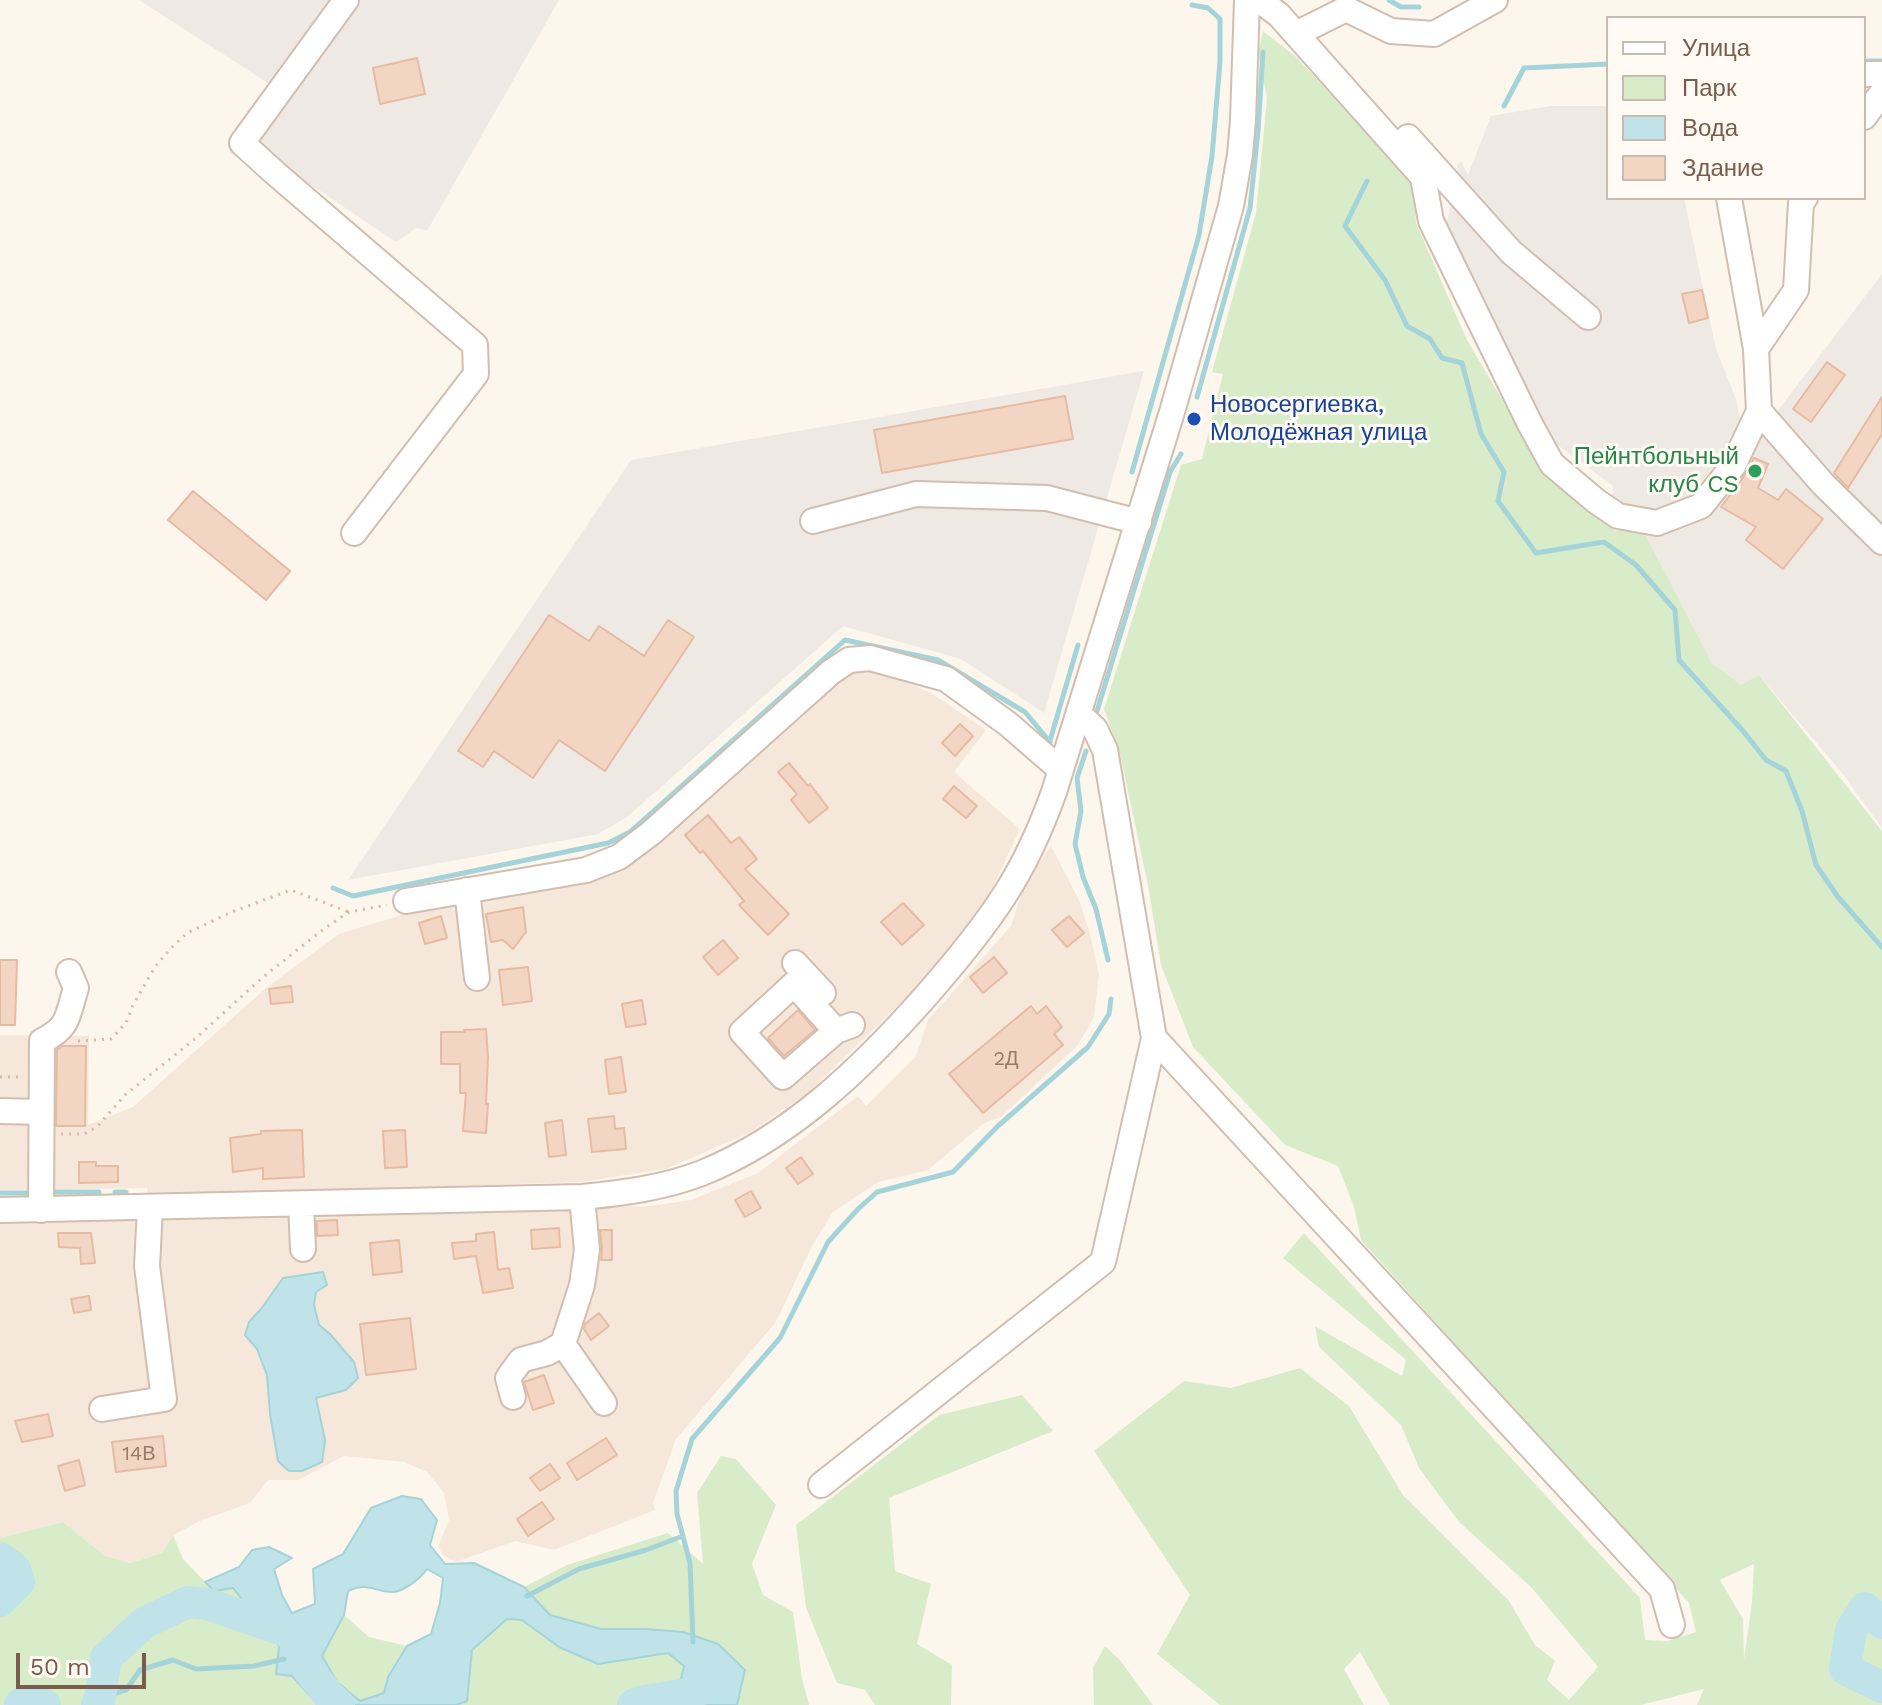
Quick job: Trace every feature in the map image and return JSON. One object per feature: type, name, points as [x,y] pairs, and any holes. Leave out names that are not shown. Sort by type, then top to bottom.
[{"type":"street","points":[[346,0],[242,143],[475,345],[476,374],[354,533]]},
{"type":"street","points":[[0,1210],[582,1197],[631,1192],[667,1185],[735,1157],[798,1118],[830,1093],[878,1047],[981,930],[1005,894],[1041,827],[1139,522],[1231,206],[1243,120],[1247,0]]},
{"type":"street","points":[[1259,0],[1306,29],[1438,168],[1511,252],[1588,317]]},
{"type":"street","points":[[1306,29],[1346,9],[1391,31],[1434,34],[1495,0]]},
{"type":"street","points":[[1279,15],[1423,177],[1431,221],[1552,464],[1618,516],[1657,523],[1701,506],[1733,466],[1759,411],[1756,349],[1729,200]]},
{"type":"street","points":[[1866,114],[1882,93]]},
{"type":"street","points":[[1756,349],[1796,290],[1803,200]]},
{"type":"street","points":[[1759,411],[1823,484],[1882,542]]},
{"type":"street","points":[[813,521],[916,494],[1047,498],[1139,522]]},
{"type":"street","points":[[406,901],[586,870],[619,857],[651,833],[831,672],[849,660],[870,658],[946,679],[1008,724],[1061,770]]},
{"type":"street","points":[[821,1485],[1103,1262],[1154,1038],[1105,750],[1095,729],[1079,714]]},
{"type":"street","points":[[467,890],[477,978]]},
{"type":"street","points":[[795,963],[844,1028],[878,1047]]},
{"type":"street","points":[[41,1210],[42,1041],[64,1027],[76,988],[69,972]]},
{"type":"street","points":[[1154,1038],[1662,1589],[1672,1625]]},
{"type":"street","points":[[0,1111],[42,1123]]},
{"type":"street","points":[[513,1397],[508,1378],[521,1360],[547,1353],[563,1344],[582,1285],[587,1250],[582,1197]]},
{"type":"street","points":[[301,1204],[303,1249]]},
{"type":"street","points":[[102,1409],[164,1399],[147,1266],[150,1208]]},
{"type":"street","points":[[563,1344],[604,1403]]},
{"type":"path","points":[[42,1041],[111,1039],[126,1023],[143,986],[171,948],[187,933],[234,911],[291,890],[349,912]]},
{"type":"path","points":[[42,1123],[84,1134],[97,1127],[125,1095],[325,928],[349,912],[406,901]]},
{"type":"shaded area","points":[[139,0],[332,0],[271,85]]},
{"type":"shaded area","points":[[359,0],[559,0],[427,231],[416,228],[396,242],[277,162],[256,144]]},
{"type":"shaded area","points":[[1551,106],[1606,106],[1606,200],[1684,200],[1716,349],[1736,399],[1743,434],[1730,437],[1733,450],[1697,503],[1664,514],[1631,512],[1612,502],[1613,486],[1552,441],[1444,240],[1454,186],[1459,185],[1457,165],[1461,161],[1468,175],[1491,116]]},
{"type":"shaded area","points":[[1882,274],[1882,828],[1842,773],[1760,676],[1741,685],[1712,663],[1642,528],[1708,511],[1763,430]]},
{"type":"shaded area","points":[[1144,371],[1044,713],[961,659],[843,626],[627,817],[598,834],[348,880],[631,460]]},
{"type":"shaded area","points":[[866,664],[931,693],[986,730],[954,772],[1020,829],[982,910],[912,992],[809,1092],[751,1132],[666,1169],[581,1182],[148,1196],[147,1188],[0,1190],[0,1035],[89,1036],[88,1125],[133,1107],[266,988],[339,934],[408,913],[588,881],[849,667]]},
{"type":"shaded area","points":[[1051,846],[1079,900],[1099,974],[1094,1017],[1078,1045],[1001,1117],[984,1123],[928,1170],[878,1182],[833,1212],[812,1246],[776,1322],[676,1439],[653,1503],[655,1510],[554,1550],[515,1541],[456,1562],[443,1555],[438,1547],[449,1520],[444,1493],[427,1472],[404,1462],[344,1456],[298,1480],[268,1480],[250,1503],[202,1520],[173,1535],[162,1553],[130,1563],[104,1555],[63,1522],[0,1538],[0,1220],[314,1216],[651,1206],[691,1200],[758,1173],[858,1096],[866,1106],[916,1056],[928,1020],[1011,926],[1025,883]]},
{"type":"green space","points":[[1263,31],[1295,56],[1390,157],[1414,187],[1416,223],[1467,340],[1529,445],[1575,495],[1615,531],[1642,528],[1712,663],[1741,685],[1759,675],[1882,831],[1882,1705],[1697,1705],[1704,1689],[1641,1705],[1390,1705],[1360,1652],[1344,1669],[1364,1705],[1220,1705],[1157,1654],[1190,1595],[1094,1451],[1184,1381],[1231,1388],[1300,1368],[1349,1406],[1403,1495],[1509,1601],[1535,1645],[1555,1661],[1547,1680],[1569,1700],[1598,1667],[1531,1587],[1459,1522],[1419,1468],[1401,1425],[1319,1347],[1315,1326],[1402,1376],[1406,1360],[1283,1258],[1304,1233],[1640,1598],[1645,1640],[1667,1641],[1696,1632],[1689,1603],[1361,1240],[1354,1207],[1338,1166],[1285,1145],[1193,1047],[1161,965],[1148,885],[1120,754],[1104,709],[1181,465],[1202,459],[1223,374],[1212,372],[1256,213],[1267,98],[1258,53]],"holes":[[[1754,1564],[1744,1659],[1743,1619],[1720,1580]]]},
{"type":"green space","points":[[1022,1395],[1053,1431],[889,1498],[895,1571],[931,1584],[917,1644],[952,1665],[951,1705],[875,1705],[865,1690],[837,1683],[806,1608],[796,1525],[939,1415]]},
{"type":"green space","points":[[721,1456],[736,1459],[776,1505],[752,1564],[763,1595],[793,1612],[802,1679],[809,1705],[737,1705],[745,1670],[645,1629],[601,1629],[550,1615],[524,1587],[567,1565],[668,1533],[703,1564],[697,1493]]},
{"type":"green space","points":[[63,1522],[104,1555],[130,1563],[162,1553],[173,1535],[183,1559],[214,1591],[233,1588],[279,1646],[277,1674],[291,1676],[318,1705],[0,1705],[0,1538]]},
{"type":"green space","points":[[344,1615],[369,1637],[407,1646],[388,1677],[384,1694],[361,1701],[337,1682],[322,1656]]},
{"type":"green space","points":[[507,1619],[522,1620],[559,1647],[598,1664],[668,1653],[684,1666],[675,1705],[456,1705],[467,1701],[472,1650]]},
{"type":"green space","points":[[1105,1646],[1120,1660],[1153,1705],[1094,1705],[1093,1668]]},
{"type":"water","points":[[323,1272],[327,1285],[316,1292],[314,1305],[319,1325],[354,1362],[358,1378],[346,1390],[316,1398],[325,1440],[322,1462],[302,1471],[289,1471],[278,1461],[267,1375],[257,1349],[245,1335],[249,1322],[283,1278]]},
{"type":"water","points":[[402,1496],[421,1499],[437,1520],[430,1545],[445,1564],[474,1563],[524,1587],[550,1615],[601,1629],[683,1632],[718,1644],[745,1670],[737,1705],[675,1705],[684,1666],[668,1653],[598,1664],[559,1647],[522,1620],[507,1619],[472,1650],[467,1701],[456,1705],[318,1705],[292,1676],[276,1674],[279,1646],[233,1588],[214,1591],[205,1582],[239,1567],[252,1550],[269,1547],[292,1558],[274,1569],[282,1595],[292,1613],[315,1604],[313,1569],[343,1554],[371,1508]],"holes":[[[427,1569],[443,1578],[431,1634],[407,1646],[388,1677],[384,1693],[360,1701],[337,1682],[322,1656],[344,1615],[348,1591],[362,1587],[399,1591]]]},
{"type":"building","points":[[417,58],[425,94],[380,104],[373,68]]},
{"type":"building","points":[[1702,290],[1708,318],[1689,323],[1682,294]]},
{"type":"building","points":[[1827,362],[1845,375],[1811,422],[1793,409]]},
{"type":"building","points":[[1065,396],[1073,439],[882,473],[874,430]]},
{"type":"building","points":[[1882,397],[1882,434],[1848,488],[1834,473]]},
{"type":"building","points":[[1754,458],[1768,464],[1758,488],[1778,500],[1786,489],[1823,519],[1783,569],[1746,540],[1756,527],[1721,507]]},
{"type":"building","points":[[193,491],[290,571],[266,600],[168,520]]},
{"type":"building","points":[[549,615],[589,641],[599,626],[644,656],[668,620],[694,637],[605,771],[559,740],[533,778],[494,751],[483,767],[458,751]]},
{"type":"building","points":[[960,724],[973,736],[955,756],[942,743]]},
{"type":"building","points":[[789,763],[828,808],[809,823],[791,800],[797,794],[778,772]]},
{"type":"building","points":[[954,786],[977,806],[966,818],[943,799]]},
{"type":"building","points":[[708,815],[731,843],[739,837],[757,859],[745,869],[789,914],[768,935],[739,905],[744,901],[703,851],[700,853],[685,835]]},
{"type":"building","points":[[903,903],[924,925],[902,945],[881,922]]},
{"type":"building","points":[[523,907],[526,932],[513,949],[503,940],[491,942],[486,914]]},
{"type":"building","points":[[441,916],[447,938],[425,944],[419,923]]},
{"type":"building","points":[[1069,916],[1084,933],[1067,947],[1052,930]]},
{"type":"building","points":[[723,940],[738,958],[718,975],[703,957]]},
{"type":"building","points":[[994,957],[1007,973],[983,993],[970,977]]},
{"type":"building","points":[[0,960],[17,960],[15,1025],[0,1025]]},
{"type":"building","points":[[528,967],[532,1001],[503,1005],[499,970]]},
{"type":"building","points":[[291,986],[293,1002],[271,1004],[269,989]]},
{"type":"building","points":[[642,1000],[646,1024],[626,1027],[622,1004]]},
{"type":"building","points":[[1031,1006],[1037,1014],[1046,1006],[1062,1027],[1054,1034],[1063,1045],[983,1113],[949,1074]]},
{"type":"building","points":[[798,1010],[815,1030],[784,1056],[768,1038]]},
{"type":"building","points":[[486,1029],[486,1133],[463,1131],[466,1093],[460,1093],[460,1064],[441,1064],[441,1032]]},
{"type":"building","points":[[63,1046],[86,1046],[85,1126],[56,1126],[57,1050]]},
{"type":"building","points":[[621,1057],[626,1092],[609,1094],[605,1060]]},
{"type":"building","points":[[614,1116],[615,1129],[624,1128],[626,1149],[592,1152],[588,1119]]},
{"type":"building","points":[[562,1120],[566,1155],[549,1157],[545,1123]]},
{"type":"building","points":[[302,1130],[304,1177],[263,1179],[263,1168],[233,1172],[230,1138],[261,1134],[261,1131]]},
{"type":"building","points":[[405,1130],[407,1167],[385,1168],[383,1131]]},
{"type":"building","points":[[801,1157],[813,1174],[798,1184],[786,1168]]},
{"type":"building","points":[[79,1162],[118,1166],[118,1182],[79,1183]]},
{"type":"building","points":[[751,1191],[761,1208],[745,1217],[735,1200]]},
{"type":"building","points":[[337,1220],[338,1235],[317,1236],[317,1221]]},
{"type":"building","points":[[559,1228],[560,1247],[532,1249],[531,1230]]},
{"type":"building","points":[[600,1230],[612,1230],[612,1260],[601,1260]]},
{"type":"building","points":[[494,1232],[498,1270],[509,1268],[513,1288],[483,1293],[476,1256],[454,1259],[452,1243],[476,1241],[476,1234]]},
{"type":"building","points":[[58,1233],[91,1233],[95,1263],[81,1264],[80,1248],[59,1247]]},
{"type":"building","points":[[399,1240],[402,1272],[373,1275],[370,1243]]},
{"type":"building","points":[[89,1296],[91,1310],[74,1313],[71,1299]]},
{"type":"building","points":[[599,1313],[609,1326],[591,1340],[584,1329],[585,1324]]},
{"type":"building","points":[[410,1318],[416,1369],[366,1375],[360,1324]]},
{"type":"building","points":[[544,1375],[554,1403],[533,1410],[524,1382]]},
{"type":"building","points":[[48,1414],[53,1436],[22,1442],[15,1421]]},
{"type":"building","points":[[163,1436],[166,1466],[116,1472],[112,1442]]},
{"type":"building","points":[[606,1438],[617,1455],[577,1480],[567,1463]]},
{"type":"building","points":[[79,1460],[85,1485],[65,1491],[58,1466]]},
{"type":"building","points":[[550,1464],[560,1478],[540,1491],[530,1478]]},
{"type":"building","points":[[542,1502],[554,1519],[528,1536],[517,1519]]},
{"type":"waterway","points":[[1389,0],[1401,7],[1419,7]]},
{"type":"waterway","points":[[1132,472],[1199,235],[1212,156],[1220,62],[1220,19],[1208,8],[1192,5]]},
{"type":"waterway","points":[[1197,397],[1250,208],[1263,52]]},
{"type":"waterway","points":[[1866,61],[1882,61]]},
{"type":"waterway","points":[[1504,106],[1524,68],[1606,64]]},
{"type":"waterway","points":[[1367,181],[1345,226],[1385,280],[1407,326],[1430,339],[1442,358],[1462,363],[1481,434],[1504,472],[1498,501],[1536,553],[1604,542],[1636,565],[1675,610],[1679,660],[1766,760],[1786,771],[1802,811],[1816,865],[1838,897],[1882,947]]},
{"type":"waterway","points":[[1097,711],[1170,472],[1181,454]]},
{"type":"waterway","points":[[333,888],[353,896],[608,843],[630,832],[845,640],[938,660],[1025,712],[1050,742]]},
{"type":"waterway","points":[[1049,744],[1078,645]]},
{"type":"waterway","points":[[1086,751],[1077,778],[1081,811],[1075,844],[1083,877],[1096,909],[1108,960]]},
{"type":"waterway","points":[[693,1642],[690,1563],[677,1514],[676,1491],[692,1439],[780,1338],[828,1242],[858,1209],[877,1192],[953,1172],[998,1126],[1088,1047],[1109,1014],[1111,999]]},
{"type":"waterway","points":[[53,1192],[99,1192]]},
{"type":"waterway","points":[[115,1192],[126,1192]]},
{"type":"waterway","points":[[0,1193],[34,1193]]},
{"type":"waterway","points":[[527,1596],[579,1569],[683,1536]]},
{"type":"waterway","points":[[0,1558],[15,1569],[19,1582],[0,1601]]},
{"type":"waterway","points":[[97,1705],[106,1658],[144,1623],[188,1602],[207,1604],[301,1636],[306,1666],[339,1705]]},
{"type":"waterway","points":[[1882,1623],[1865,1608],[1851,1630],[1845,1669],[1882,1687]]},
{"type":"waterway","points":[[100,1698],[126,1690],[140,1670],[173,1660],[196,1669],[254,1666],[284,1659]]},
{"type":"waterway","points":[[633,1705],[688,1694],[710,1686],[709,1676]]},
{"type":"waterway","points":[[20,1705],[35,1700],[45,1705]]},
{"type":"place","name":"Новосергиевка, Молодёжная улица","points":[[1194,419]]},
{"type":"place","name":"Пейнтбольный клуб CS","points":[[1755,471]]}]
